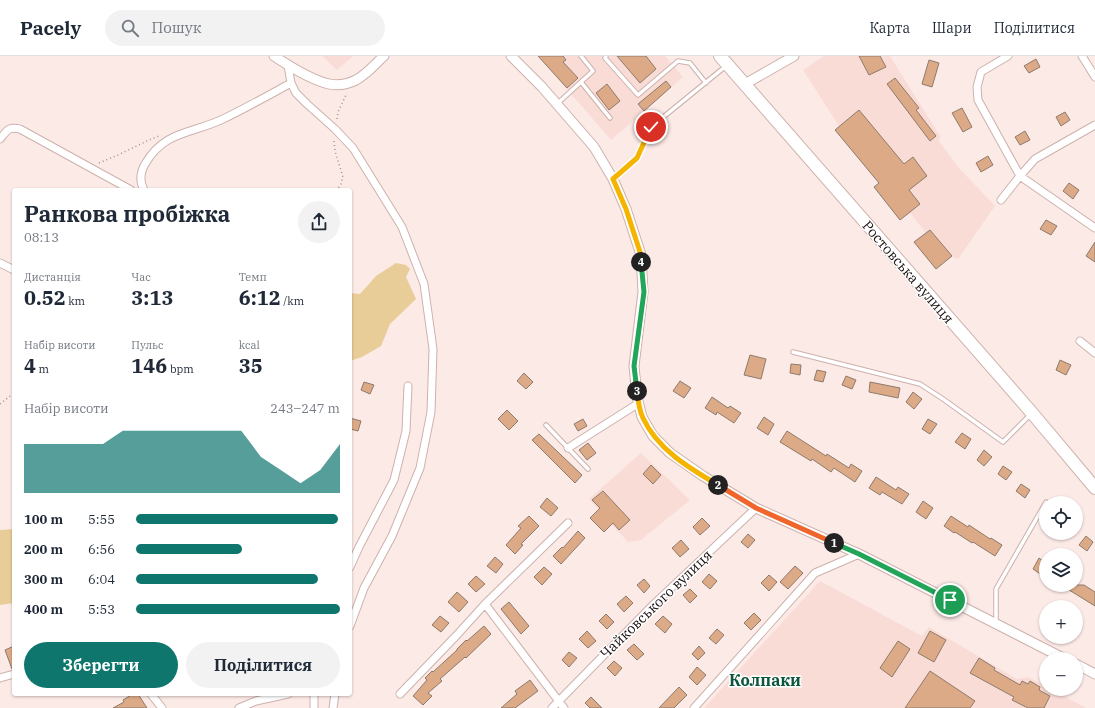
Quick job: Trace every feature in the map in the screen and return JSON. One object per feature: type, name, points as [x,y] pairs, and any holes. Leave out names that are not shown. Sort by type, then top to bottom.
[{"type":"highway","name":"Ростовська вулиця","points":[[724,60],[1032,413],[1095,488]]},
{"type":"main road","points":[[274,56],[316,79],[330,84],[342,85],[367,73],[384,56]]},
{"type":"main road","points":[[511,56],[542,87],[594,147],[613,179],[626,209],[641,255],[644,292],[634,366],[638,400],[642,417],[653,436],[670,453],[703,476],[756,508],[859,554],[1052,652]]},
{"type":"main road","points":[[744,84],[794,56]]},
{"type":"main road","points":[[1083,668],[1095,674]]},
{"type":"street","points":[[1008,56],[981,72],[977,87],[978,100],[1020,176],[1095,228]]},
{"type":"street","points":[[1082,56],[1095,77]]},
{"type":"street","points":[[288,65],[291,83],[296,93],[353,148],[402,228],[424,284],[433,348],[431,412],[420,468],[392,536],[364,588],[352,621]]},
{"type":"street","points":[[143,188],[140,177],[143,168],[151,155],[160,145],[187,132],[222,120],[291,83]]},
{"type":"street","points":[[1001,200],[1035,159],[1095,125]]},
{"type":"street","points":[[0,139],[7,130],[13,128],[20,129],[127,188]]},
{"type":"street","points":[[0,263],[12,269]]},
{"type":"street","points":[[1080,341],[1095,353]]},
{"type":"street","points":[[352,563],[394,480],[406,432],[408,386]]},
{"type":"street","points":[[568,448],[638,400]]},
{"type":"street","name":"Чайковського вулиця","points":[[552,708],[654,604],[756,508]]},
{"type":"street","points":[[400,694],[485,604],[568,523]]},
{"type":"street","points":[[694,708],[815,573],[859,554]]},
{"type":"street","points":[[485,604],[564,708]]},
{"type":"street","points":[[0,678],[12,675]]},
{"type":"street","points":[[153,696],[162,708]]},
{"type":"street","points":[[239,708],[256,701],[279,696]]},
{"type":"street","points":[[314,696],[314,708]]},
{"type":"street","points":[[333,708],[335,696]]},
{"type":"lane","points":[[557,104],[593,70],[581,56]]},
{"type":"lane","points":[[606,56],[605,58],[638,95],[678,61],[690,63],[706,83]]},
{"type":"lane","points":[[613,179],[637,158],[651,127],[706,83],[724,60]]},
{"type":"lane","points":[[581,82],[610,118]]},
{"type":"lane","points":[[793,352],[920,384],[943,398],[1003,442],[1032,413]]},
{"type":"lane","points":[[546,425],[588,468]]},
{"type":"lane","points":[[996,623],[996,589],[1039,514]]},
{"type":"path","points":[[89,167],[162,135]]},
{"type":"path","points":[[0,404],[12,395]]},
{"type":"shaded area","points":[[322,56],[353,56],[337,70]]},
{"type":"shaded area","points":[[538,56],[665,56],[683,77],[611,140]]},
{"type":"shaded area","points":[[824,56],[890,56],[940,136],[939,141],[959,168],[995,206],[958,259],[951,256],[936,269],[914,242],[926,233],[910,213],[900,220],[874,187],[879,182],[835,130],[839,126],[803,70]]},
{"type":"shaded area","points":[[396,263],[406,265],[410,269],[406,277],[416,299],[390,324],[381,346],[362,357],[352,360],[352,293],[360,294],[376,276]]},
{"type":"shaded area","points":[[641,453],[690,500],[641,540],[628,542],[589,499]]},
{"type":"shaded area","points":[[12,529],[12,603],[0,605],[0,530]]},
{"type":"shaded area","points":[[820,581],[922,636],[929,627],[1017,679],[1028,677],[1039,682],[1039,696],[1064,696],[1086,708],[704,708]]},
{"type":"building","points":[[538,56],[563,56],[566,60],[563,62],[578,78],[567,88]]},
{"type":"building","points":[[617,56],[646,56],[656,69],[640,83]]},
{"type":"building","points":[[859,56],[880,56],[886,67],[869,75]]},
{"type":"building","points":[[1036,59],[1040,67],[1029,73],[1024,66]]},
{"type":"building","points":[[929,60],[939,63],[932,87],[922,84]]},
{"type":"building","points":[[895,78],[919,108],[916,110],[936,136],[930,141],[887,84]]},
{"type":"building","points":[[666,81],[671,87],[644,111],[638,104]]},
{"type":"building","points":[[607,84],[620,101],[609,110],[596,93]]},
{"type":"building","points":[[962,108],[972,127],[963,132],[952,113]]},
{"type":"building","points":[[859,110],[904,164],[913,157],[927,176],[909,190],[920,204],[900,220],[874,187],[879,183],[835,130]]},
{"type":"building","points":[[1065,112],[1070,120],[1061,126],[1056,117]]},
{"type":"building","points":[[1025,131],[1030,140],[1020,145],[1015,137]]},
{"type":"building","points":[[988,156],[993,165],[981,172],[976,163]]},
{"type":"building","points":[[1069,183],[1079,190],[1073,199],[1063,191]]},
{"type":"building","points":[[1046,220],[1057,226],[1051,235],[1040,229]]},
{"type":"building","points":[[930,230],[952,256],[936,269],[914,242]]},
{"type":"building","points":[[1095,242],[1095,262],[1086,256]]},
{"type":"building","points":[[750,355],[766,359],[761,379],[744,375]]},
{"type":"building","points":[[1060,360],[1071,365],[1066,375],[1056,370]]},
{"type":"building","points":[[791,364],[801,365],[800,375],[790,373]]},
{"type":"building","points":[[817,370],[826,372],[823,382],[814,380]]},
{"type":"building","points":[[524,373],[533,382],[526,389],[517,381]]},
{"type":"building","points":[[846,376],[856,380],[852,389],[842,385]]},
{"type":"building","points":[[680,381],[691,388],[684,398],[673,391]]},
{"type":"building","points":[[364,382],[374,385],[370,394],[361,390]]},
{"type":"building","points":[[870,382],[900,388],[898,398],[869,392]]},
{"type":"building","points":[[913,392],[922,399],[914,409],[906,402]]},
{"type":"building","points":[[712,397],[728,408],[730,406],[741,413],[734,423],[717,412],[716,415],[705,408]]},
{"type":"building","points":[[507,410],[518,421],[509,430],[498,419]]},
{"type":"building","points":[[764,417],[774,424],[768,435],[757,428]]},
{"type":"building","points":[[352,419],[361,421],[358,431],[352,430]]},
{"type":"building","points":[[583,419],[587,426],[578,431],[574,424]]},
{"type":"building","points":[[928,419],[937,424],[930,434],[922,429]]},
{"type":"building","points":[[787,431],[826,456],[827,454],[849,468],[851,464],[862,471],[855,482],[834,468],[831,472],[812,459],[811,461],[780,442]]},
{"type":"building","points":[[962,433],[971,439],[965,449],[955,442]]},
{"type":"building","points":[[539,434],[582,475],[575,483],[532,440]]},
{"type":"building","points":[[588,443],[596,453],[587,460],[579,450]]},
{"type":"building","points":[[984,450],[992,457],[984,466],[977,460]]},
{"type":"building","points":[[651,465],[661,475],[653,484],[643,474]]},
{"type":"building","points":[[1003,466],[1012,472],[1006,480],[998,474]]},
{"type":"building","points":[[876,477],[896,490],[898,487],[909,494],[902,504],[882,492],[880,495],[869,488]]},
{"type":"building","points":[[1021,484],[1030,490],[1025,498],[1016,491]]},
{"type":"building","points":[[603,491],[630,520],[619,530],[613,523],[604,532],[590,518],[600,508],[592,500]]},
{"type":"building","points":[[547,498],[558,508],[551,516],[540,507]]},
{"type":"building","points":[[923,501],[933,508],[926,519],[916,512]]},
{"type":"building","points":[[529,516],[539,526],[521,544],[523,545],[515,554],[506,545],[521,528],[518,526]]},
{"type":"building","points":[[951,516],[1002,545],[995,556],[944,526]]},
{"type":"building","points":[[702,518],[710,526],[700,535],[693,527]]},
{"type":"building","points":[[578,531],[585,538],[561,564],[553,556],[562,547],[563,548]]},
{"type":"building","points":[[748,534],[755,540],[748,548],[741,542]]},
{"type":"building","points":[[1086,536],[1093,542],[1087,551],[1079,545]]},
{"type":"building","points":[[681,540],[689,549],[680,557],[672,548]]},
{"type":"building","points":[[495,557],[503,564],[496,573],[487,566]]},
{"type":"building","points":[[1039,558],[1039,573],[1033,569]]},
{"type":"building","points":[[795,566],[803,573],[788,589],[780,582]]},
{"type":"building","points":[[544,567],[552,574],[542,585],[534,577]]},
{"type":"building","points":[[709,574],[717,581],[710,589],[702,582]]},
{"type":"building","points":[[769,575],[777,582],[769,591],[761,583]]},
{"type":"building","points":[[476,576],[485,584],[476,592],[468,584]]},
{"type":"building","points":[[644,579],[650,586],[644,593],[637,585]]},
{"type":"building","points":[[1084,585],[1095,592],[1095,606],[1072,592],[1083,592]]},
{"type":"building","points":[[690,589],[697,596],[690,603],[683,595]]},
{"type":"building","points":[[457,592],[468,602],[459,612],[448,602]]},
{"type":"building","points":[[626,596],[633,603],[624,612],[617,604]]},
{"type":"building","points":[[509,602],[529,626],[521,634],[501,609]]},
{"type":"building","points":[[754,613],[761,620],[751,630],[744,623]]},
{"type":"building","points":[[606,614],[614,622],[607,629],[599,621]]},
{"type":"building","points":[[440,616],[449,623],[441,632],[432,625]]},
{"type":"building","points":[[663,616],[672,624],[665,633],[655,624]]},
{"type":"building","points":[[484,626],[491,634],[466,658],[465,657],[440,679],[442,681],[428,693],[432,696],[423,705],[413,696],[427,680],[425,678],[457,650],[466,640],[467,641]]},
{"type":"building","points":[[717,629],[724,635],[716,644],[709,638]]},
{"type":"building","points":[[587,631],[596,641],[588,648],[579,639]]},
{"type":"building","points":[[930,631],[946,640],[934,662],[918,653]]},
{"type":"building","points":[[898,641],[910,649],[892,677],[880,668]]},
{"type":"building","points":[[634,644],[644,654],[637,660],[627,650]]},
{"type":"building","points":[[699,646],[705,653],[698,660],[692,654]]},
{"type":"building","points":[[12,647],[12,669],[5,650]]},
{"type":"building","points":[[569,652],[577,658],[569,667],[562,660]]},
{"type":"building","points":[[979,658],[995,668],[994,670],[1020,685],[1022,681],[1028,684],[1030,681],[1039,686],[1039,696],[1050,696],[1044,708],[1028,708],[1012,700],[1014,697],[970,673]]},
{"type":"building","points":[[614,661],[622,668],[615,676],[607,668]]},
{"type":"building","points":[[697,667],[706,675],[697,685],[689,677]]},
{"type":"building","points":[[930,671],[975,701],[970,708],[905,708]]},
{"type":"building","points":[[530,680],[538,691],[515,708],[501,708],[517,694],[515,691]]},
{"type":"building","points":[[679,687],[687,695],[674,708],[659,708]]},
{"type":"building","points":[[130,696],[139,696],[147,708],[113,708],[124,702],[123,700]]},
{"type":"building","points":[[591,697],[602,708],[590,708],[585,703]]},
{"type":"district","name":"Колпаки","points":[[765,680]]},
{"type":"route","points":[[651,127],[637,158],[613,179],[626,209],[641,255],[644,292],[634,366],[637,397],[642,417],[653,436],[670,453],[703,476],[756,508],[859,554],[950,600]]}]
